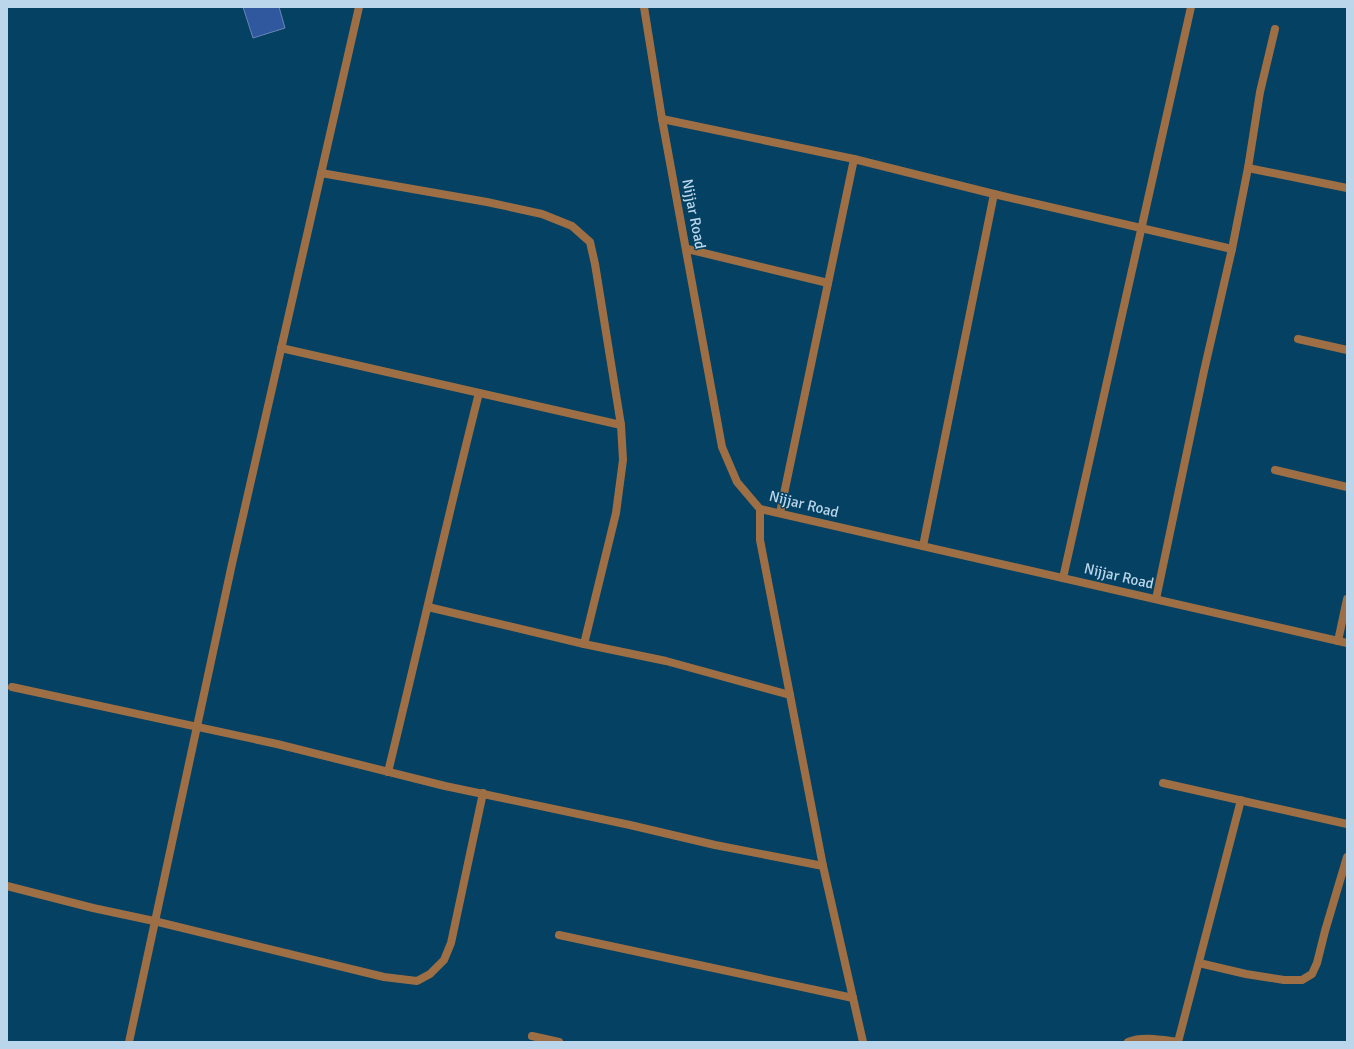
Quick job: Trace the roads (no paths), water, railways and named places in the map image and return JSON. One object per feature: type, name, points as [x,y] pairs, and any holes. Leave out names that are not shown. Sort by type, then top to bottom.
[{"type":"street","points":[[128,1042],[234,556],[359,7]]},
{"type":"street","name":"Nijjar Road","points":[[644,7],[662,120],[722,447],[737,482],[760,509],[1347,643]]},
{"type":"street","points":[[1063,578],[1191,7]]},
{"type":"street","points":[[1156,599],[1204,371],[1232,249],[1248,168],[1260,92],[1275,29]]},
{"type":"street","points":[[662,120],[854,159],[994,194],[1232,249]]},
{"type":"street","points":[[780,513],[854,159]]},
{"type":"street","points":[[1248,168],[1347,188]]},
{"type":"street","points":[[321,173],[487,202],[542,214],[572,226],[590,242],[594,257],[621,425],[623,460],[619,499],[605,564],[584,644]]},
{"type":"street","points":[[922,546],[994,194]]},
{"type":"street","points":[[686,249],[828,283]]},
{"type":"street","points":[[1298,339],[1347,350]]},
{"type":"street","points":[[281,348],[621,425]]},
{"type":"street","points":[[388,772],[479,393]]},
{"type":"street","points":[[1275,470],[1347,487]]},
{"type":"street","points":[[760,509],[760,540],[823,866],[863,1042]]},
{"type":"street","points":[[1338,641],[1347,599]]},
{"type":"street","points":[[428,607],[584,644],[666,661],[790,695]]},
{"type":"street","points":[[12,687],[284,746],[445,786],[630,824],[715,845],[823,866]]},
{"type":"street","points":[[1163,782],[1347,824]]},
{"type":"street","points":[[7,886],[93,908],[154,921],[384,977],[416,981],[430,974],[444,960],[451,943],[484,793]]},
{"type":"street","points":[[1128,1042],[1133,1040],[1152,1039],[1178,1042],[1241,800]]},
{"type":"street","points":[[1199,963],[1246,974],[1284,980],[1302,980],[1312,974],[1317,963],[1347,857]]},
{"type":"street","points":[[559,935],[853,998]]},
{"type":"street","points":[[532,1036],[559,1042]]}]
